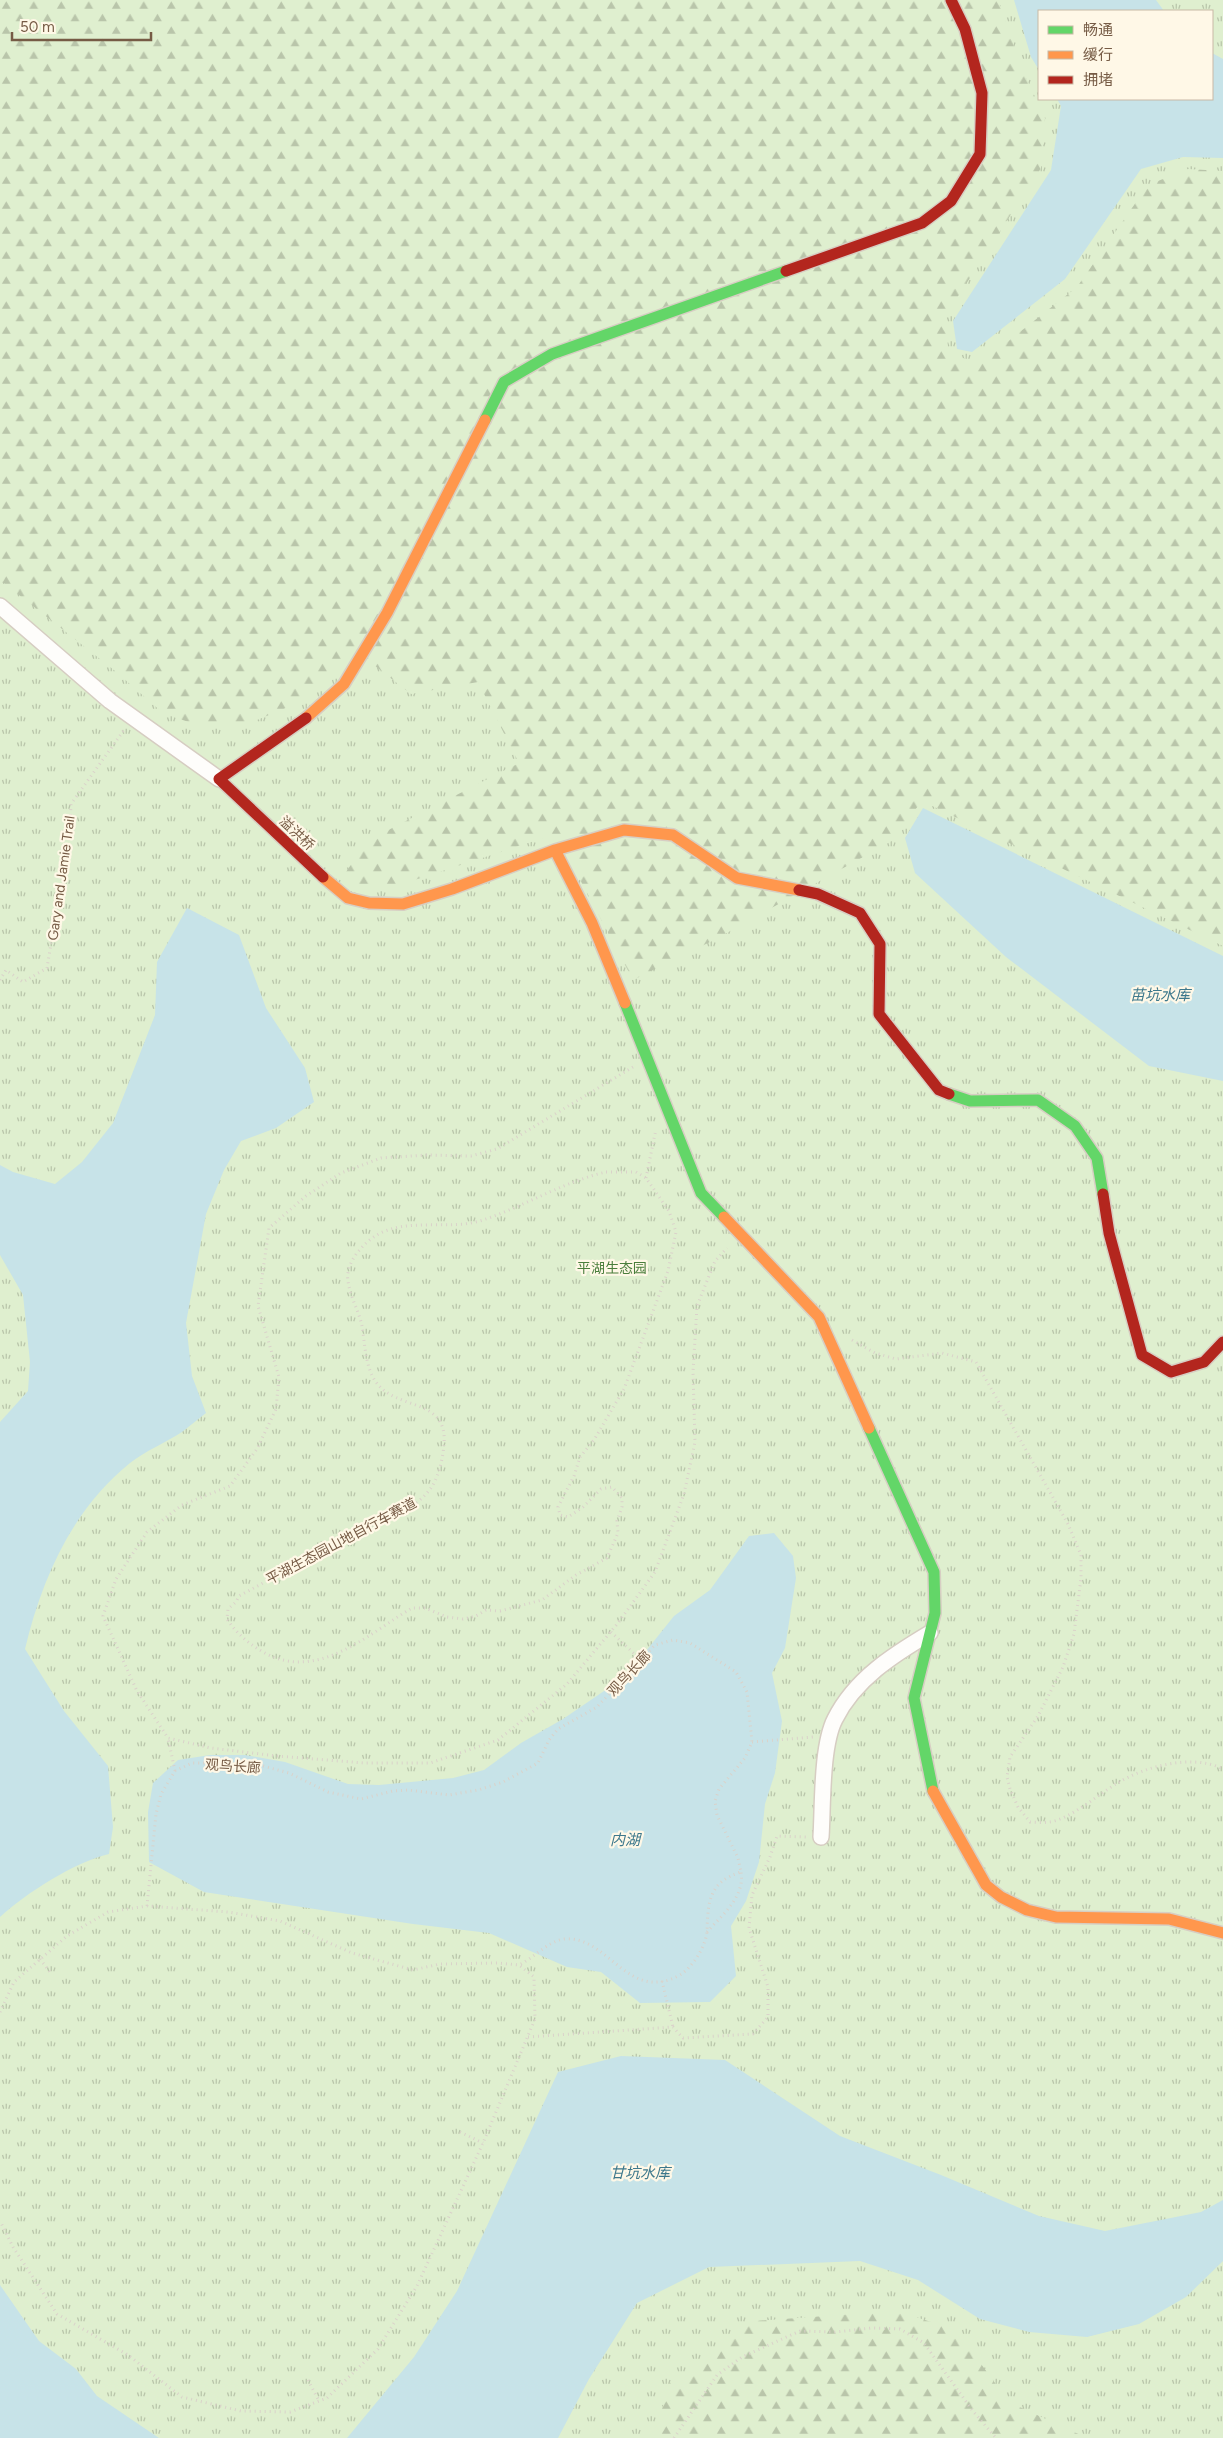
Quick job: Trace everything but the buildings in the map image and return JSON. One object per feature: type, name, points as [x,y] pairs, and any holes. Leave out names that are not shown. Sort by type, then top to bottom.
[{"type":"street","points":[[0,606],[110,701],[219,779],[300,724],[344,684],[387,613],[504,382],[552,354],[922,223],[951,201],[980,154],[982,94],[965,29],[951,0]]},
{"type":"street","name":"溢洪桥","points":[[219,779],[332,886],[348,898],[369,903],[402,904],[452,889],[555,850],[624,830],[673,835],[737,878],[818,894],[860,913],[880,944],[879,1014],[940,1090],[970,1101],[1038,1100],[1076,1126],[1097,1158],[1109,1232],[1142,1355],[1171,1372],[1204,1362],[1223,1342]]},
{"type":"street","points":[[555,850],[592,923],[666,1100],[700,1192],[818,1317],[934,1572],[935,1613],[914,1698],[930,1786],[986,1885],[1001,1897],[1027,1910],[1056,1917],[1169,1919],[1223,1933]]},
{"type":"street","points":[[821,1837],[825,1761],[834,1720],[858,1686],[888,1658],[930,1633]]},
{"type":"path","name":"Gary and Jamie Trail","points":[[0,980],[6,970],[23,982],[47,968],[70,828],[71,804],[133,717]]},
{"type":"path","points":[[147,1906],[156,1814],[161,1794],[175,1771],[168,1738],[137,1691],[103,1616],[116,1579],[147,1532],[182,1505],[230,1486],[257,1449],[276,1409],[279,1377],[258,1306],[270,1228],[306,1196],[334,1178],[381,1158],[426,1155],[471,1156],[497,1149],[648,1058]]},
{"type":"path","points":[[646,1178],[652,1140],[666,1100]]},
{"type":"path","name":"平湖生态园山地自行车赛道","points":[[606,1172],[636,1172],[646,1178],[669,1211],[676,1232],[668,1271],[624,1389],[594,1440],[580,1457],[574,1476],[558,1507],[560,1515],[568,1517],[583,1507],[601,1489],[612,1487],[619,1492],[622,1498],[622,1507],[618,1521],[618,1533],[607,1558],[576,1575],[542,1600],[500,1611],[486,1610],[476,1616],[462,1619],[447,1618],[425,1608],[412,1608],[348,1649],[321,1660],[288,1662],[273,1658],[249,1644],[227,1619],[228,1610],[239,1596],[286,1572],[334,1542],[398,1513],[420,1499],[432,1487],[444,1454],[445,1435],[441,1422],[431,1412],[387,1394],[375,1381],[366,1352],[362,1324],[347,1280],[352,1261],[363,1245],[377,1234],[396,1226],[478,1222],[558,1190],[585,1177],[606,1172]]},
{"type":"path","points":[[168,1738],[212,1748],[277,1756],[364,1763],[430,1763],[498,1740],[567,1684],[611,1632],[655,1572],[684,1494],[695,1442],[693,1372],[697,1306],[715,1262],[740,1234]]},
{"type":"path","points":[[846,1337],[875,1353],[896,1359],[942,1353],[976,1362],[1068,1524],[1081,1555],[1081,1578],[1074,1634],[1063,1667],[1038,1716],[1010,1757],[1007,1778],[1010,1789],[1018,1807],[1030,1822],[1051,1822],[1095,1799],[1116,1784],[1139,1773],[1189,1761],[1223,1768]]},
{"type":"path","points":[[611,1632],[642,1661]]},
{"type":"path","name":"观鸟长廊","points":[[175,1771],[192,1763],[263,1766],[289,1773],[328,1792],[361,1798],[392,1791],[408,1790],[448,1795],[478,1790],[503,1782],[538,1764],[549,1740],[558,1728],[597,1707],[655,1645],[673,1640],[690,1643],[736,1672],[747,1692],[752,1742]]},
{"type":"path","points":[[707,1932],[718,1923],[738,1894],[743,1882],[738,1858],[717,1815],[714,1801],[719,1789],[745,1758],[752,1742],[830,1736]]},
{"type":"path","points":[[662,1981],[673,2027],[682,2038],[753,2034],[768,2017],[768,1987],[749,1928],[752,1895],[770,1857],[777,1836],[821,1837]]},
{"type":"path","points":[[519,1965],[531,1959],[550,1944],[563,1939],[579,1940],[590,1945],[633,1977],[646,1981],[662,1981],[681,1974],[696,1959],[707,1932],[706,1914],[717,1884],[729,1875],[741,1872]]},
{"type":"path","points":[[0,2012],[14,1982],[67,1936],[108,1912],[147,1906],[228,1912],[280,1921],[352,1953],[413,1970],[440,1964],[497,1962],[519,1965],[534,1977],[536,2019],[483,2143],[417,2286],[378,2350],[327,2398],[290,2412],[241,2411],[182,2397],[128,2355],[57,2314],[13,2247],[0,2221]]},
{"type":"path","points":[[40,1959],[50,1972]]},
{"type":"path","points":[[528,2037],[673,2027]]},
{"type":"path","points":[[460,2132],[483,2143]]},
{"type":"path","points":[[674,2438],[717,2375],[742,2357],[800,2331],[834,2332],[872,2328],[900,2330],[924,2343],[972,2410],[996,2438]]},
{"type":"path","points":[[308,2380],[319,2401]]},
{"type":"green space","name":"平湖生态园","points":[[0,0],[1223,0],[1223,2438],[0,2438]]},
{"type":"green space","points":[[0,0],[998,0],[1022,69],[1045,118],[1041,168],[946,315],[948,351],[978,365],[1077,287],[1148,185],[1188,169],[1223,171],[1223,946],[922,801],[890,842],[716,939],[633,980],[556,834],[393,887],[361,887],[346,872],[367,841],[519,763],[478,682],[411,694],[352,648],[323,686],[293,705],[252,722],[197,725],[163,713],[114,670],[0,580]]},
{"type":"green space","points":[[897,2311],[956,2330],[1009,2402],[1087,2438],[653,2438],[670,2382],[755,2321]]},
{"type":"water","points":[[1014,0],[1156,0],[1163,10],[1038,10],[1038,68],[1031,57]]},
{"type":"water","points":[[1213,54],[1223,59],[1223,158],[1183,157],[1141,169],[1065,279],[972,352],[957,349],[953,321],[1051,170],[1061,106],[1058,100],[1213,100]]},
{"type":"water","name":"苗坑水库","points":[[923,808],[1223,956],[1223,1081],[1149,1066],[1006,957],[915,873],[905,838]]},
{"type":"water","points":[[187,908],[239,935],[266,1008],[305,1068],[314,1102],[276,1128],[241,1141],[224,1170],[206,1214],[186,1323],[192,1376],[206,1413],[182,1432],[130,1463],[92,1502],[62,1547],[50,1571],[32,1623],[25,1649],[64,1711],[108,1766],[113,1827],[109,1854],[66,1871],[23,1898],[0,1917],[0,1422],[28,1391],[30,1362],[23,1295],[0,1255],[0,1165],[13,1172],[55,1184],[82,1162],[113,1123],[155,1015],[157,962]]},
{"type":"water","name":"内湖","points":[[774,1533],[793,1556],[796,1578],[785,1648],[772,1673],[782,1721],[775,1773],[765,1804],[759,1862],[746,1901],[731,1926],[736,1976],[710,2002],[640,2003],[601,1972],[567,1967],[489,1933],[413,1924],[204,1892],[149,1862],[148,1812],[153,1783],[178,1760],[210,1755],[245,1755],[285,1762],[348,1784],[379,1785],[453,1778],[484,1770],[521,1743],[563,1719],[626,1676],[674,1616],[710,1590],[749,1536]]},
{"type":"water","name":"甘坑水库","points":[[621,2056],[725,2060],[840,2136],[1039,2216],[1105,2231],[1201,2212],[1223,2200],[1223,2261],[1186,2297],[1139,2324],[1087,2337],[1029,2332],[980,2319],[918,2280],[860,2261],[709,2267],[637,2303],[589,2379],[558,2438],[347,2438],[414,2357],[457,2291],[558,2072]]},
{"type":"water","points":[[0,2285],[39,2341],[76,2369],[97,2396],[159,2438],[0,2438]]},
{"type":"traffic: fast","points":[[485,420],[504,382],[552,354],[786,271]]},
{"type":"traffic: fast","points":[[625,1003],[701,1193],[724,1217]]},
{"type":"traffic: fast","points":[[949,1094],[970,1101],[1038,1100],[1075,1126],[1097,1158],[1103,1194]]},
{"type":"traffic: fast","points":[[869,1428],[934,1572],[935,1613],[914,1698],[933,1791]]},
{"type":"traffic: slow","points":[[306,718],[344,684],[387,613],[485,420]]},
{"type":"traffic: slow","points":[[555,850],[624,830],[673,835],[737,878],[799,890]]},
{"type":"traffic: slow","points":[[323,877],[348,898],[369,903],[403,904],[452,889],[555,850],[592,923],[625,1003]]},
{"type":"traffic: slow","points":[[724,1217],[819,1317],[869,1428]]},
{"type":"traffic: slow","points":[[933,1791],[986,1885],[1001,1897],[1027,1910],[1056,1917],[1169,1919],[1223,1933]]},
{"type":"traffic: jam","points":[[786,271],[922,223],[951,201],[980,154],[982,93],[965,29],[951,0]]},
{"type":"traffic: jam","points":[[306,718],[219,779],[323,877]]},
{"type":"traffic: jam","points":[[799,890],[818,894],[860,913],[880,944],[879,1014],[939,1090],[949,1094]]},
{"type":"traffic: jam","points":[[1103,1194],[1109,1233],[1142,1355],[1171,1372],[1204,1362],[1223,1342]]}]
